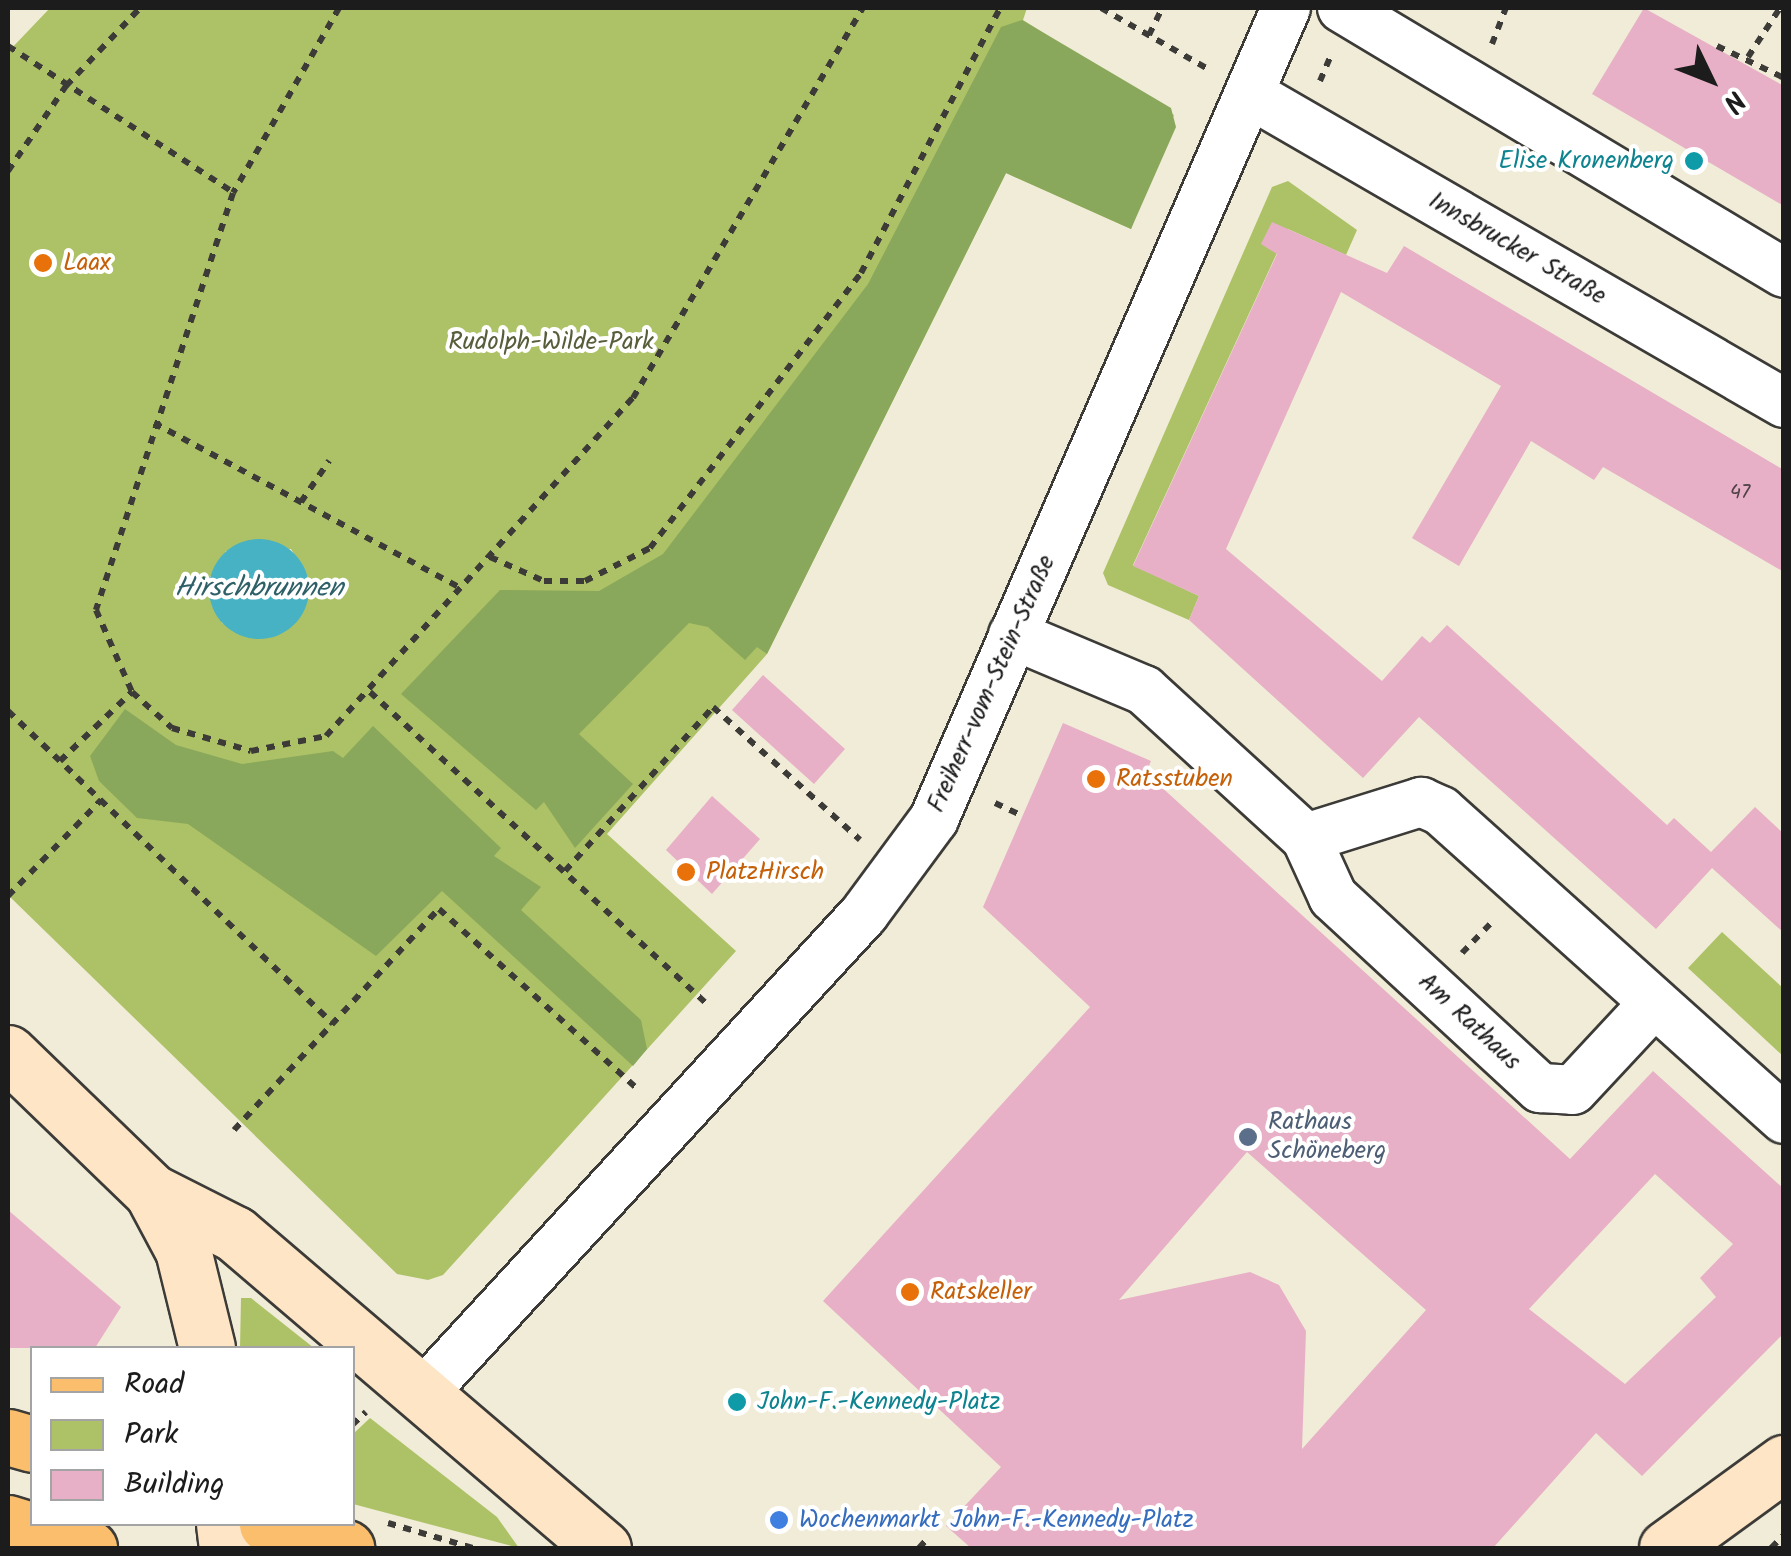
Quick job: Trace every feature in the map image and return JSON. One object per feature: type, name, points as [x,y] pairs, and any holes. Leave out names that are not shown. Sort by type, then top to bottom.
[{"type":"main road","points":[[8,1523],[90,1548]]},
{"type":"main road","points":[[287,1526],[358,1533]]},
{"type":"street","name":"Freiherr-vom-Stein-Straße","points":[[422,1394],[864,914],[934,819],[1013,635],[1232,83],[1286,8]]},
{"type":"street","points":[[1339,25],[1784,273]]},
{"type":"street","name":"Innsbrucker Straße","points":[[1232,83],[1784,403]]},
{"type":"street","name":"Am Rathaus","points":[[1013,635],[1144,690],[1306,838],[1334,897],[1540,1088],[1574,1090],[1654,1003]]},
{"type":"street","points":[[1306,838],[1422,802],[1526,886],[1784,1119]]},
{"type":"street","points":[[8,1053],[152,1192],[235,1234],[603,1548]]},
{"type":"street","points":[[152,1192],[183,1250],[207,1346]]},
{"type":"street","points":[[1667,1548],[1781,1465]]},
{"type":"street","points":[[1723,1548],[1781,1465]]},
{"type":"path","points":[[8,171],[66,86],[140,8]]},
{"type":"path","points":[[338,8],[234,193],[153,423],[96,610],[132,692],[172,728],[251,751],[326,736],[633,398],[864,8]]},
{"type":"path","points":[[490,557],[544,581],[585,581],[650,548],[861,273],[1000,8]]},
{"type":"path","points":[[1101,8],[1232,83]]},
{"type":"path","points":[[1150,35],[1162,8]]},
{"type":"path","points":[[1489,52],[1506,8]]},
{"type":"path","points":[[1748,58],[1780,8]]},
{"type":"path","points":[[1314,94],[1339,25]]},
{"type":"path","points":[[8,46],[234,193]]},
{"type":"path","points":[[1717,46],[1784,78]]},
{"type":"path","points":[[153,423],[461,588]]},
{"type":"path","points":[[301,502],[328,461]]},
{"type":"path","points":[[60,761],[132,692]]},
{"type":"path","points":[[370,692],[710,1007]]},
{"type":"path","points":[[565,871],[713,707],[862,841]]},
{"type":"path","points":[[8,711],[333,1024]]},
{"type":"path","points":[[8,896],[101,800]]},
{"type":"path","points":[[995,803],[1022,816]]},
{"type":"path","points":[[1430,986],[1526,886]]},
{"type":"path","points":[[234,1130],[440,909],[635,1087]]},
{"type":"path","points":[[355,1422],[368,1410]]},
{"type":"path","points":[[358,1533],[473,1548]]},
{"type":"path","points":[[1771,1548],[1784,1535]]},
{"type":"path","points":[[919,1548],[930,1537]]},
{"type":"green space","name":"Rudolph-Wilde-Park","points":[[50,8],[1027,8],[1023,20],[1174,115],[1131,229],[1006,173],[767,654],[607,834],[736,951],[443,1275],[428,1280],[397,1274],[8,895],[8,52]],"holes":[[[291,549],[309,579],[249,638],[222,623],[209,579],[226,551]]]},
{"type":"green space","points":[[1022,20],[1171,108],[1176,127],[1131,229],[1006,173],[767,654],[757,647],[745,660],[708,627],[689,623],[579,734],[633,784],[575,848],[544,802],[536,810],[401,694],[500,590],[599,591],[663,554],[868,284],[1001,27]]},
{"type":"green space","points":[[1288,181],[1357,230],[1346,255],[1288,229],[1133,565],[1199,596],[1189,620],[1108,585],[1103,573],[1272,187]]},
{"type":"green space","points":[[125,709],[176,745],[242,764],[333,751],[343,758],[373,726],[501,848],[494,856],[541,887],[521,910],[641,1020],[647,1049],[633,1066],[442,891],[376,956],[188,824],[137,818],[99,781],[90,756]]},
{"type":"green space","points":[[1722,932],[1783,988],[1783,1056],[1688,968]]},
{"type":"green space","points":[[241,1298],[251,1298],[311,1346],[240,1346]]},
{"type":"green space","points":[[370,1418],[497,1517],[519,1548],[355,1505],[355,1432]]},
{"type":"water","name":"Hirschbrunnen","points":[[259,539],[278,543],[295,553],[305,570],[309,589],[305,608],[295,625],[278,635],[259,639],[240,635],[223,625],[213,608],[209,589],[213,570],[223,553],[240,543]]},
{"type":"building","points":[[1644,8],[1784,86],[1784,206],[1592,94]]},
{"type":"building","points":[[1272,222],[1387,273],[1404,246],[1784,470],[1784,572],[1603,467],[1594,480],[1531,441],[1459,566],[1412,538],[1501,386],[1341,292],[1226,549],[1382,681],[1422,636],[1430,643],[1447,625],[1667,825],[1674,818],[1711,852],[1755,807],[1784,834],[1784,933],[1712,868],[1656,929],[1419,717],[1363,778],[1189,620],[1199,596],[1133,566],[1277,254],[1261,244]]},
{"type":"building","points":[[763,675],[845,749],[814,784],[732,710]]},
{"type":"building","name":"Rathaus Schöneberg","points":[[1063,723],[1151,761],[1146,773],[1570,1159],[1653,1071],[1784,1189],[1784,1333],[1642,1476],[1596,1433],[1493,1548],[971,1548],[946,1526],[1001,1467],[823,1301],[1090,1007],[983,907]],"holes":[[[1247,1152],[1426,1310],[1302,1449],[1306,1331],[1279,1285],[1250,1272],[1119,1300]],[[1655,1174],[1733,1244],[1700,1278],[1716,1297],[1625,1384],[1529,1309]]]},
{"type":"building","points":[[712,796],[760,839],[712,894],[666,850]]},
{"type":"building","points":[[8,1210],[121,1307],[96,1346],[8,1348]]},
{"type":"place","name":"Elise Kronenberg","points":[[1694,161]]},
{"type":"place","name":"Laax","points":[[43,263]]},
{"type":"place","name":"Ratsstuben","points":[[1096,779]]},
{"type":"place","name":"PlatzHirsch","points":[[686,872]]},
{"type":"place","name":"Rathaus Schöneberg","points":[[1248,1137]]},
{"type":"place","name":"Ratskeller","points":[[910,1292]]},
{"type":"place","name":"John-F.-Kennedy-Platz","points":[[737,1402]]},
{"type":"place","name":"Wochenmarkt John-F.-Kennedy-Platz","points":[[779,1520]]}]
